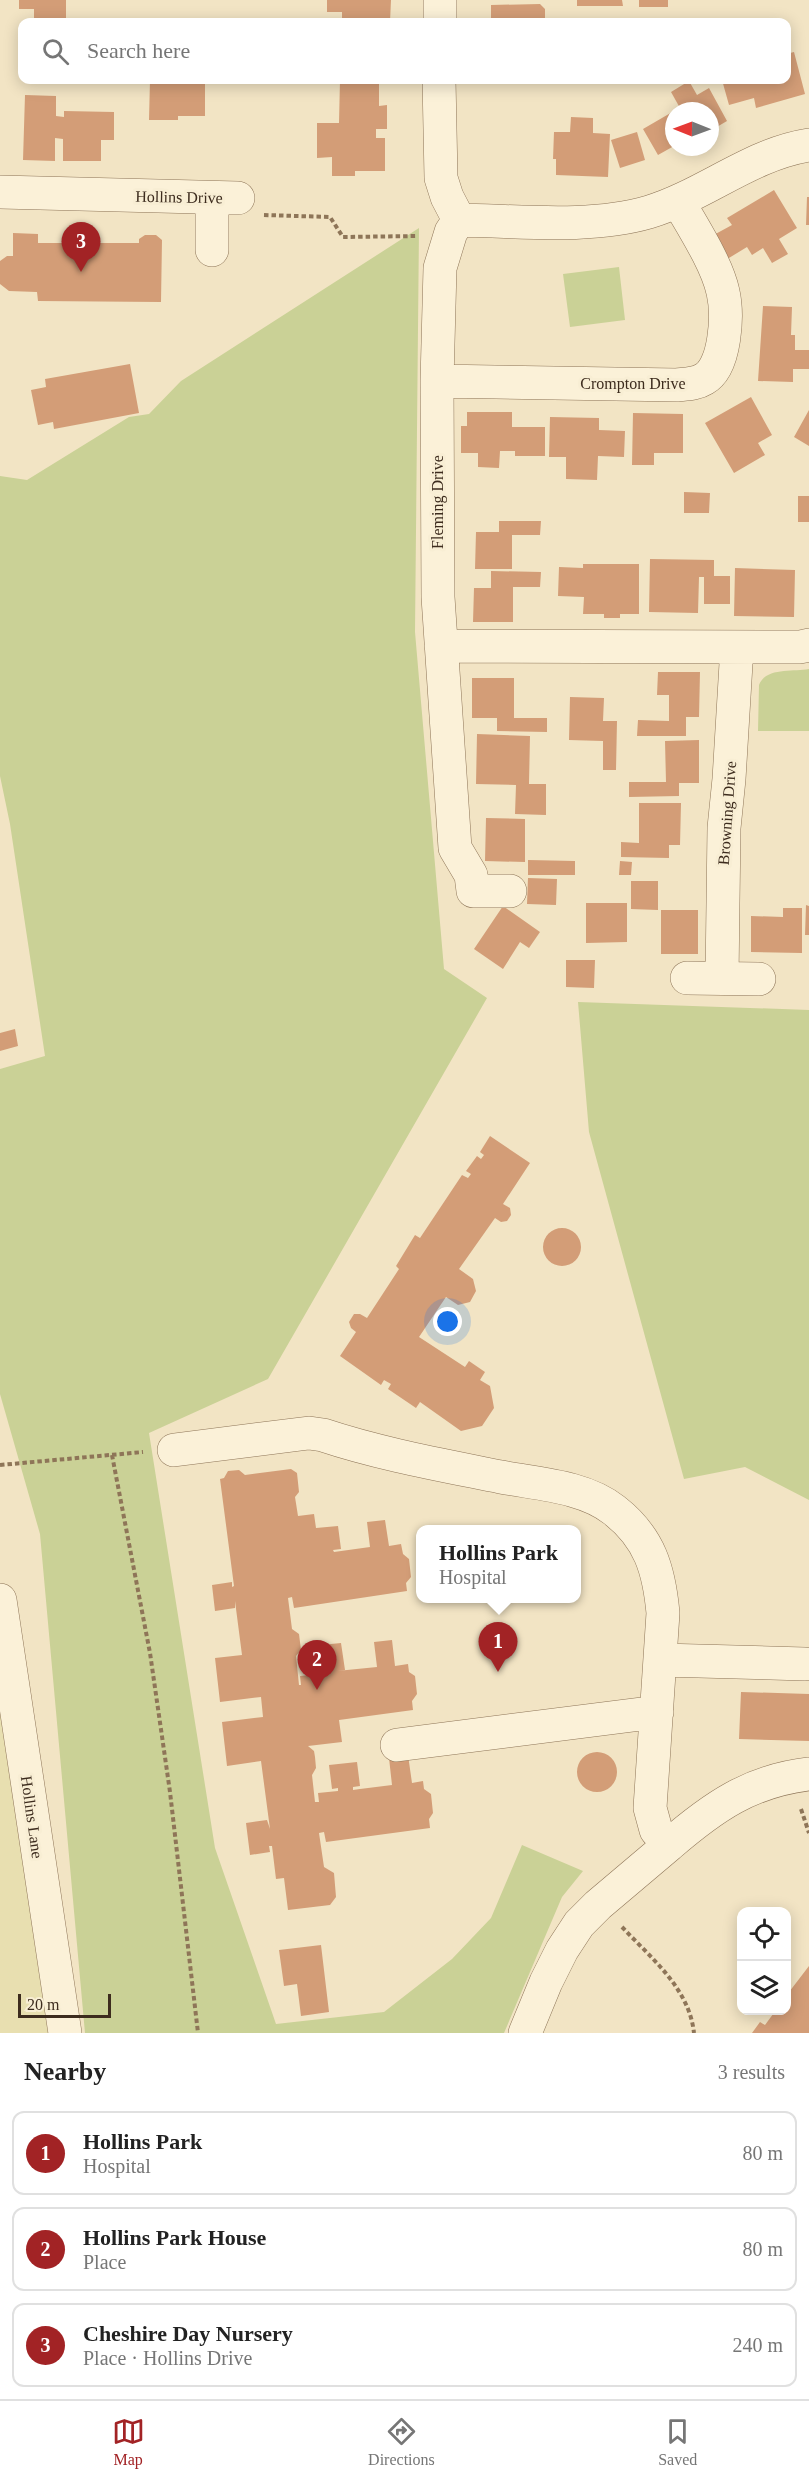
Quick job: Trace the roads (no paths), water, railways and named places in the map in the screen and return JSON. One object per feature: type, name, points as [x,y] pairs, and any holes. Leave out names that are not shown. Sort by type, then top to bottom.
[{"type":"street","points":[[440,0],[440,18]]},
{"type":"street","points":[[439,84],[441,178],[447,197],[459,220],[601,221],[634,216],[678,201],[754,162],[780,152],[809,146]]},
{"type":"street","name":"Hollins Drive","points":[[0,193],[225,198],[212,250]]},
{"type":"street","name":"Crompton Drive","points":[[437,381],[677,385],[706,379],[714,368],[722,348],[726,308],[723,290],[700,238],[678,201]]},
{"type":"street","name":"Fleming Drive","points":[[459,220],[445,249],[440,268],[437,381],[438,597],[455,848],[471,876],[473,891],[510,891]]},
{"type":"street","points":[[441,646],[737,647],[809,645]]},
{"type":"street","name":"Browning Drive","points":[[722,978],[724,828],[737,647]]},
{"type":"street","points":[[687,978],[759,979]]},
{"type":"street","points":[[174,1450],[309,1433],[443,1465],[567,1490],[596,1498],[614,1509],[643,1540],[654,1560],[660,1586],[663,1613],[661,1660],[650,1808],[656,1830],[669,1845]]},
{"type":"street","name":"Hollins Lane","points":[[0,1600],[64,2033]]},
{"type":"street","points":[[661,1660],[805,1664]]},
{"type":"street","points":[[397,1745],[657,1712]]},
{"type":"street","points":[[525,2033],[562,1950],[579,1924],[598,1905],[704,1815],[739,1793],[784,1777],[803,1788]]},
{"type":"place","name":"Cheshire Day Nursery","points":[[81,272]]},
{"type":"place","name":"Hollins Park","points":[[498,1672]]},
{"type":"place","name":"Hollins Park House","points":[[317,1690]]}]
